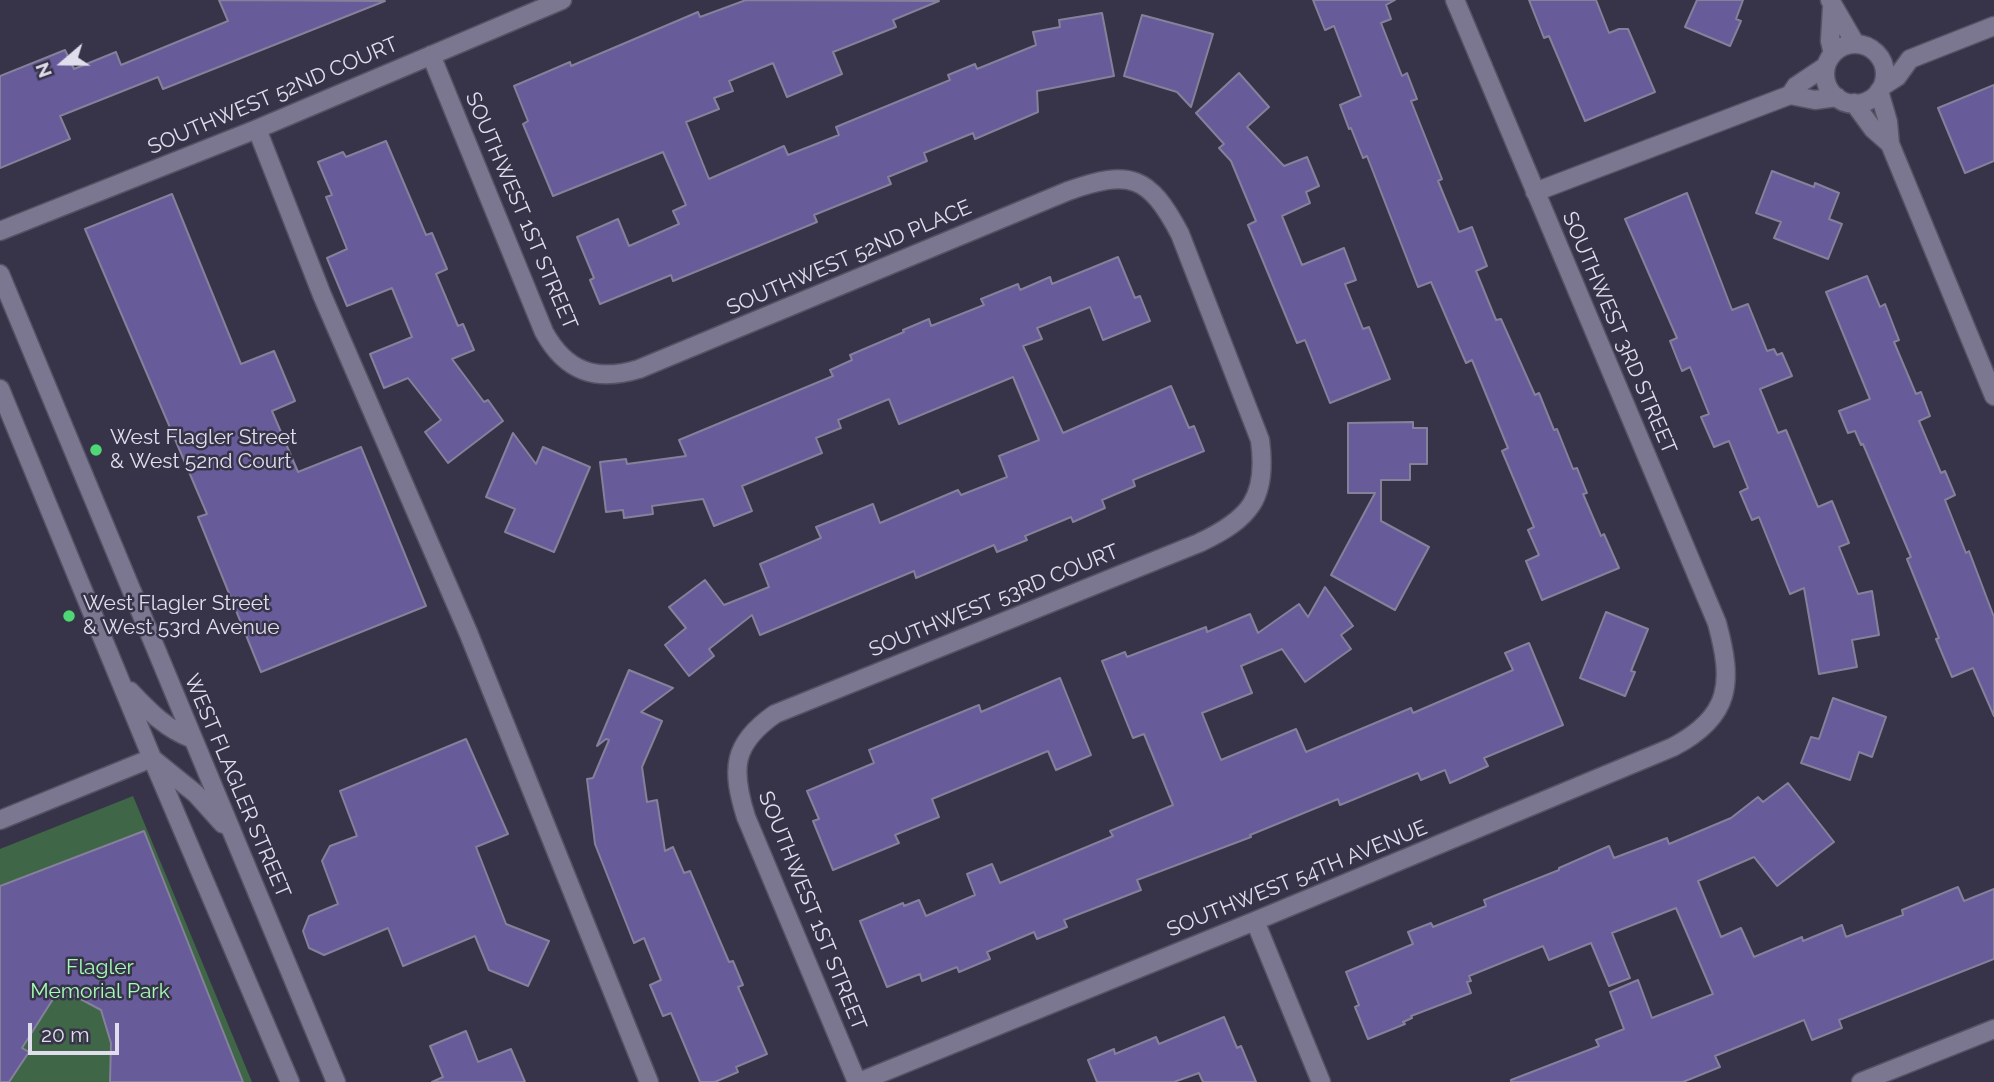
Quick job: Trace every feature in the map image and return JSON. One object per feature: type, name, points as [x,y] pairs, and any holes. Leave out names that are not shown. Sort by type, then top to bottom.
[{"type":"street","name":"SOUTHWEST 52ND COURT","points":[[0,231],[257,129],[562,0]]},
{"type":"street","name":"SOUTHWEST 3RD STREET","points":[[1455,0],[1717,623],[1723,647],[1726,686]]},
{"type":"street","points":[[1831,4],[1855,43]]},
{"type":"street","points":[[1831,4],[1829,60],[1825,76],[1827,86],[1837,97]]},
{"type":"street","points":[[1535,192],[1790,95],[1815,100],[1837,97],[1854,103],[1869,100],[1897,77],[1910,59],[1994,26]]},
{"type":"street","points":[[1790,95],[1796,86],[1845,45],[1855,43],[1873,50],[1880,57],[1885,76],[1881,88],[1890,144],[1994,396]]},
{"type":"street","points":[[1880,57],[1898,54],[1910,59]]},
{"type":"street","name":"SOUTHWEST 1ST STREET","points":[[431,55],[544,331],[559,355],[585,372]]},
{"type":"street","points":[[1854,103],[1873,129],[1890,144]]},
{"type":"street","points":[[257,129],[322,296],[468,632],[649,1082]]},
{"type":"street","name":"SOUTHWEST 52ND PLACE","points":[[585,372],[609,376],[639,369],[1068,191],[1100,181],[1130,179],[1145,186],[1157,197],[1180,234],[1256,426],[1262,454],[1261,485]]},
{"type":"street","name":"WEST FLAGLER STREET","points":[[0,274],[336,1082]]},
{"type":"street","points":[[0,389],[152,758],[290,1082]]},
{"type":"street","name":"SOUTHWEST 53RD COURT","points":[[738,755],[754,730],[775,714],[1219,534],[1249,510],[1261,485]]},
{"type":"street","points":[[123,684],[158,720],[174,732],[193,739]]},
{"type":"street","name":"SOUTHWEST 54TH AVENUE","points":[[858,1082],[1673,747],[1705,726],[1720,708],[1726,686]]},
{"type":"street","name":"SOUTHWEST 1ST STREET","points":[[738,755],[737,781],[746,817],[858,1082]]},
{"type":"street","points":[[0,820],[152,758]]},
{"type":"street","points":[[152,758],[196,794],[232,835]]},
{"type":"street","points":[[1255,921],[1321,1082]]},
{"type":"street","points":[[1861,1082],[1994,1029]]},
{"type":"green space","name":"Flagler Memorial Park","points":[[133,796],[252,1082],[0,1082],[0,849]]},
{"type":"building","points":[[219,0],[385,1],[163,89],[158,77],[60,116],[70,139],[0,168],[0,76],[65,50],[74,69],[116,52],[121,65],[228,21]]},
{"type":"building","points":[[746,0],[939,1],[893,20],[896,27],[833,52],[842,74],[787,97],[773,63],[729,81],[733,91],[714,98],[719,109],[686,122],[709,179],[784,146],[788,155],[839,135],[836,127],[950,80],[948,75],[975,64],[977,69],[1036,45],[1033,32],[1060,27],[1059,20],[1102,13],[1114,76],[1037,91],[1038,112],[975,139],[973,133],[924,153],[927,161],[888,177],[891,184],[814,215],[817,222],[673,281],[671,275],[600,304],[590,280],[594,278],[577,237],[618,219],[629,246],[679,224],[673,211],[686,205],[663,152],[553,196],[523,124],[528,121],[514,86],[570,62],[571,66],[698,12],[700,17]]},
{"type":"building","points":[[1313,0],[1395,0],[1386,5],[1391,19],[1381,23],[1402,76],[1407,73],[1417,99],[1411,101],[1442,179],[1438,181],[1459,232],[1472,227],[1487,266],[1476,271],[1496,320],[1501,319],[1535,395],[1539,393],[1573,469],[1577,468],[1587,493],[1583,494],[1601,536],[1604,534],[1619,568],[1542,600],[1526,561],[1539,555],[1528,530],[1534,527],[1502,451],[1508,448],[1472,360],[1466,363],[1431,282],[1418,287],[1367,156],[1363,158],[1351,128],[1349,129],[1340,105],[1361,96],[1334,26],[1325,30]]},
{"type":"building","points":[[1529,0],[1596,0],[1609,33],[1628,29],[1655,92],[1585,121],[1549,36],[1544,38]]},
{"type":"building","points":[[1697,0],[1743,0],[1736,19],[1741,21],[1730,46],[1685,27]]},
{"type":"building","points":[[1142,15],[1213,34],[1191,107],[1177,92],[1124,76]]},
{"type":"building","points":[[1239,73],[1269,107],[1247,127],[1284,166],[1307,157],[1319,186],[1306,192],[1310,203],[1282,216],[1302,265],[1344,248],[1356,280],[1345,284],[1363,329],[1369,327],[1390,379],[1330,403],[1305,340],[1297,343],[1248,225],[1256,221],[1231,161],[1219,148],[1224,144],[1196,113]]},
{"type":"building","points":[[1994,85],[1994,161],[1965,173],[1938,108]]},
{"type":"building","points":[[386,141],[426,235],[432,233],[447,269],[436,274],[458,326],[463,324],[474,350],[452,359],[484,402],[488,400],[503,421],[448,463],[425,432],[441,420],[408,378],[384,388],[370,354],[412,337],[392,288],[347,306],[327,258],[347,249],[326,197],[332,195],[318,162],[343,152],[346,157]]},
{"type":"building","points":[[1772,171],[1839,193],[1829,219],[1842,224],[1828,259],[1774,238],[1781,222],[1756,213]]},
{"type":"building","points":[[1687,193],[1732,310],[1748,304],[1767,351],[1774,349],[1777,355],[1782,353],[1792,376],[1760,389],[1778,433],[1786,430],[1818,507],[1832,501],[1849,543],[1839,547],[1858,594],[1872,591],[1879,635],[1852,640],[1857,667],[1819,674],[1804,588],[1790,594],[1759,517],[1752,520],[1740,492],[1748,488],[1729,441],[1714,447],[1701,417],[1709,414],[1690,367],[1682,371],[1670,341],[1677,338],[1625,219]]},
{"type":"building","points":[[172,194],[241,364],[274,351],[295,401],[272,411],[298,472],[361,447],[426,606],[261,672],[198,517],[207,514],[85,229]]},
{"type":"building","points":[[1118,257],[1135,298],[1140,296],[1150,321],[1103,340],[1090,307],[1037,328],[1042,339],[1023,346],[1063,433],[1171,386],[1189,428],[1194,426],[1204,451],[1133,480],[1135,486],[1102,500],[1105,508],[1073,522],[1071,517],[1025,536],[1027,540],[997,552],[994,545],[916,578],[914,571],[760,635],[752,615],[709,649],[714,656],[689,676],[665,645],[686,628],[669,607],[705,580],[724,605],[769,587],[760,564],[821,538],[816,527],[873,504],[880,523],[958,490],[961,495],[1007,477],[999,456],[1039,440],[1013,377],[899,424],[889,399],[838,420],[841,428],[816,438],[822,453],[742,486],[752,511],[714,526],[703,499],[652,506],[653,514],[624,518],[623,510],[606,512],[600,462],[626,459],[627,464],[686,456],[679,440],[833,376],[830,370],[852,360],[850,355],[904,332],[903,330],[929,319],[931,326],[984,305],[981,299],[1018,284],[1020,290],[1050,277],[1052,284]]},
{"type":"building","points":[[1867,276],[1880,307],[1885,304],[1899,340],[1894,342],[1916,394],[1921,392],[1930,416],[1919,421],[1941,473],[1945,471],[1955,495],[1945,500],[1966,553],[1969,551],[1994,617],[1994,716],[1973,668],[1952,677],[1907,559],[1911,557],[1863,444],[1861,445],[1855,431],[1848,433],[1839,411],[1870,399],[1826,292]]},
{"type":"building","points":[[1413,422],[1413,428],[1427,428],[1427,464],[1410,464],[1410,480],[1381,480],[1381,521],[1429,547],[1395,610],[1331,575],[1375,493],[1348,493],[1348,423]]},
{"type":"building","points":[[513,433],[536,464],[543,447],[590,467],[554,552],[505,532],[515,509],[486,497]]},
{"type":"building","points":[[1325,587],[1353,626],[1341,635],[1351,649],[1305,682],[1282,649],[1241,666],[1252,693],[1202,713],[1221,760],[1296,729],[1306,752],[1411,708],[1413,713],[1513,670],[1505,653],[1529,643],[1563,725],[1484,758],[1488,766],[1450,783],[1445,770],[1421,780],[1418,773],[1340,805],[1338,799],[1250,835],[1251,837],[1137,880],[1141,890],[1064,920],[1067,927],[1037,939],[1034,932],[987,952],[990,959],[959,972],[957,967],[922,981],[920,974],[887,987],[860,921],[903,903],[904,906],[919,900],[926,916],[975,895],[967,874],[992,864],[1000,883],[1113,836],[1110,831],[1173,805],[1144,734],[1133,738],[1102,661],[1125,652],[1127,657],[1206,627],[1207,632],[1250,614],[1258,633],[1299,604],[1308,617]]},
{"type":"building","points":[[1606,612],[1648,629],[1631,671],[1635,672],[1625,696],[1580,678]]},
{"type":"building","points":[[629,670],[673,688],[641,712],[662,721],[642,767],[647,802],[657,800],[665,851],[673,847],[684,873],[690,871],[729,962],[733,961],[743,985],[738,987],[767,1054],[736,1067],[738,1072],[715,1082],[700,1082],[671,1013],[663,1016],[650,985],[661,980],[644,938],[634,943],[595,844],[587,779],[593,778],[609,740],[606,739],[597,746]]},
{"type":"building","points":[[1060,678],[1091,755],[1056,770],[1048,751],[932,799],[939,817],[895,835],[899,843],[833,870],[813,821],[819,819],[807,791],[874,763],[869,750],[979,705],[981,712]]},
{"type":"building","points":[[1833,698],[1886,717],[1872,757],[1859,752],[1850,780],[1801,763],[1811,737],[1819,739]]},
{"type":"building","points":[[466,739],[508,834],[476,847],[506,924],[549,941],[528,986],[489,970],[475,936],[403,966],[388,928],[324,955],[309,948],[303,931],[309,916],[338,904],[322,861],[330,846],[357,836],[340,791]]},
{"type":"building","points":[[1788,783],[1834,842],[1777,886],[1754,857],[1698,881],[1721,937],[1741,928],[1754,957],[1802,937],[1803,941],[1842,925],[1846,937],[1903,915],[1902,910],[1958,887],[1964,901],[1994,889],[1994,959],[1839,1020],[1842,1028],[1812,1040],[1804,1020],[1715,1056],[1720,1067],[1683,1082],[1511,1082],[1599,1046],[1596,1040],[1624,1029],[1610,992],[1638,980],[1652,1018],[1713,994],[1676,908],[1612,933],[1630,978],[1609,986],[1591,943],[1549,960],[1543,946],[1469,976],[1471,981],[1467,982],[1471,993],[1411,1016],[1412,1018],[1403,1022],[1405,1024],[1368,1039],[1355,1007],[1359,1005],[1346,972],[1413,944],[1408,932],[1431,923],[1433,927],[1486,906],[1484,900],[1559,870],[1609,846],[1614,858],[1667,838],[1669,844],[1731,818],[1758,797],[1763,802]]},
{"type":"building","name":"Flagler Memorial Park","points":[[144,831],[243,1082],[110,1082],[111,1043],[101,1010],[60,988],[22,1048],[29,1052],[9,1082],[0,1082],[0,886]]},
{"type":"building","points":[[1224,1017],[1237,1048],[1241,1046],[1256,1082],[1203,1082],[1199,1073],[1174,1082],[1097,1082],[1088,1060],[1114,1049],[1115,1054],[1156,1037],[1159,1044]]},
{"type":"building","points":[[466,1031],[478,1062],[511,1049],[525,1082],[432,1082],[443,1077],[430,1046]]},
{"type":"place","name":"West Flagler Street & West 52nd Court","points":[[96,450]]},
{"type":"place","name":"West Flagler Street & West 53rd Avenue","points":[[69,616]]}]
